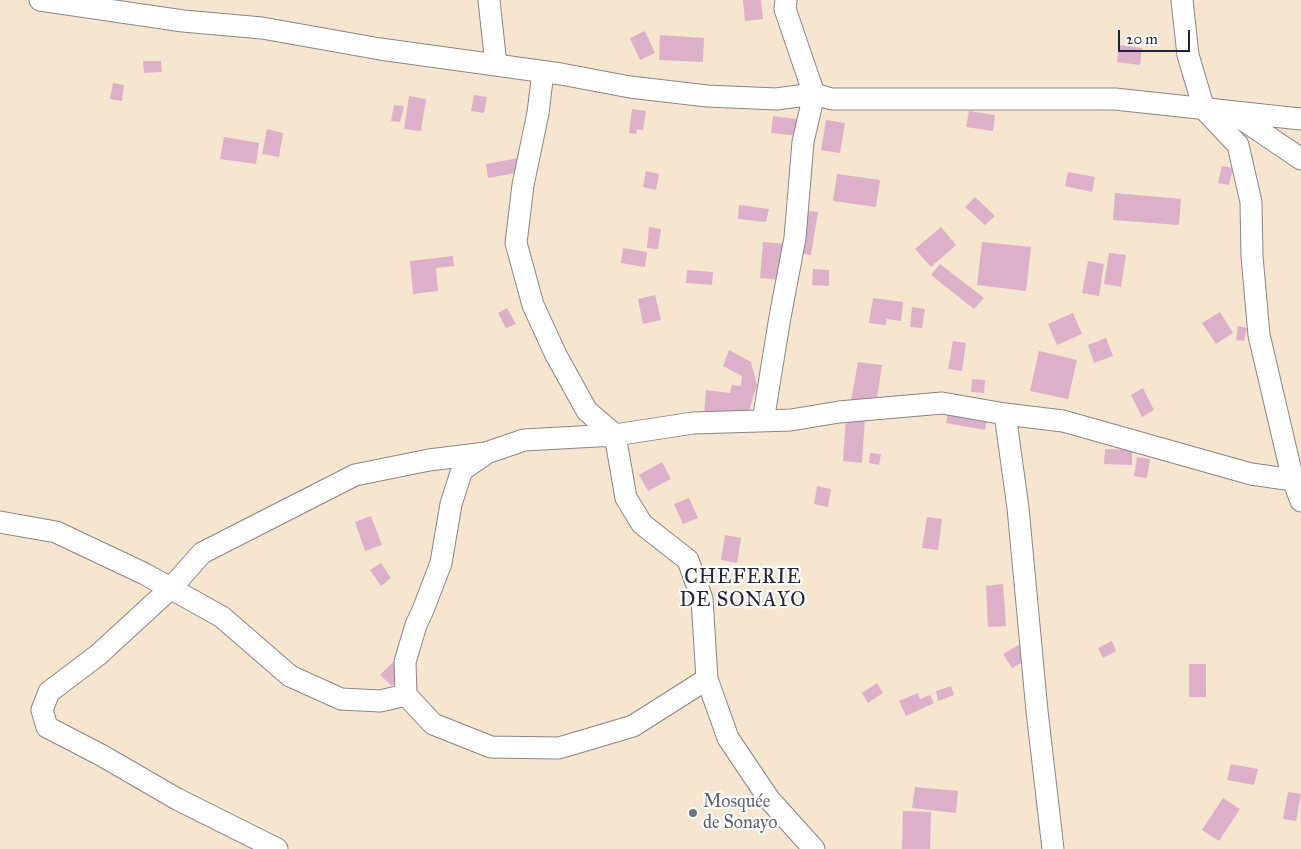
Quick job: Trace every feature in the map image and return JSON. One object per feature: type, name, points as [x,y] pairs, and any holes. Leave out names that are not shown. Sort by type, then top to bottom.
[{"type":"street","points":[[40,0],[183,21],[262,28],[380,49],[543,72],[630,87],[707,96],[776,99],[814,94],[832,99],[1115,99],[1301,119]]},
{"type":"street","points":[[489,0],[496,65]]},
{"type":"street","points":[[763,421],[795,238],[803,142],[814,94],[785,9],[786,0]]},
{"type":"street","points":[[1182,0],[1188,55],[1204,109],[1238,145],[1251,202],[1252,256],[1259,335],[1293,480],[1301,501]]},
{"type":"street","points":[[543,72],[538,113],[523,185],[516,243],[533,305],[556,354],[587,410],[615,435],[626,498],[642,524],[688,560],[702,599],[707,679],[728,738],[769,799],[814,849]]},
{"type":"street","points":[[1230,111],[1301,160]]},
{"type":"street","points":[[277,849],[177,799],[101,755],[47,727],[42,710],[49,692],[98,654],[171,588],[202,553],[356,475],[429,460],[486,453],[524,440],[615,435],[693,423],[791,420],[839,412],[942,403],[1005,414],[1063,421],[1251,474],[1293,480]]},
{"type":"street","points":[[1005,414],[1018,508],[1037,711],[1053,849]]},
{"type":"street","points":[[486,453],[462,470],[451,504],[440,563],[416,625],[405,662],[406,695],[434,724],[491,747],[559,748],[633,726],[707,679]]},
{"type":"street","points":[[0,522],[56,532],[171,588],[222,617],[290,676],[341,699],[380,701],[406,695]]},
{"type":"building","points":[[743,0],[761,0],[763,19],[745,21]]},
{"type":"building","points":[[645,31],[655,53],[640,60],[630,38]]},
{"type":"building","points":[[660,35],[704,38],[703,62],[659,60]]},
{"type":"building","points":[[1119,45],[1142,48],[1140,65],[1117,62]]},
{"type":"building","points":[[143,61],[161,61],[162,72],[144,73]]},
{"type":"building","points":[[113,83],[124,85],[122,101],[110,99]]},
{"type":"building","points":[[474,95],[487,97],[484,113],[471,111]]},
{"type":"building","points":[[409,96],[426,99],[421,131],[404,129]]},
{"type":"building","points":[[394,105],[404,106],[400,122],[391,121]]},
{"type":"building","points":[[632,109],[646,111],[643,130],[637,129],[636,134],[629,133]]},
{"type":"building","points":[[969,111],[995,115],[993,131],[966,127]]},
{"type":"building","points":[[773,116],[803,120],[801,136],[771,133]]},
{"type":"building","points":[[826,120],[845,123],[840,153],[821,150]]},
{"type":"building","points":[[267,129],[283,133],[279,157],[262,154]]},
{"type":"building","points":[[224,137],[259,143],[256,164],[220,159]]},
{"type":"building","points":[[524,157],[526,171],[488,178],[486,164]]},
{"type":"building","points":[[1222,166],[1233,168],[1229,185],[1218,183]]},
{"type":"building","points":[[646,171],[659,174],[656,190],[643,187]]},
{"type":"building","points":[[1068,172],[1095,177],[1092,192],[1065,186]]},
{"type":"building","points":[[837,174],[880,180],[876,207],[833,201]]},
{"type":"building","points":[[1115,193],[1181,199],[1179,225],[1113,220]]},
{"type":"building","points":[[975,197],[995,216],[985,225],[965,207]]},
{"type":"building","points":[[739,205],[769,209],[766,222],[738,219]]},
{"type":"building","points":[[803,210],[818,212],[811,255],[797,253]]},
{"type":"building","points":[[649,227],[661,229],[658,249],[647,248]]},
{"type":"building","points":[[941,227],[956,245],[931,267],[915,249]]},
{"type":"building","points":[[763,242],[787,244],[784,280],[760,278]]},
{"type":"building","points":[[982,242],[1031,247],[1026,291],[977,285]]},
{"type":"building","points":[[623,248],[647,252],[645,267],[621,263]]},
{"type":"building","points":[[1109,253],[1126,255],[1121,287],[1104,284]]},
{"type":"building","points":[[453,256],[454,266],[436,268],[438,291],[413,294],[410,261]]},
{"type":"building","points":[[1088,261],[1104,264],[1099,296],[1082,293]]},
{"type":"building","points":[[940,264],[984,298],[974,309],[931,275]]},
{"type":"building","points":[[813,269],[829,270],[829,286],[812,285]]},
{"type":"building","points":[[687,270],[713,272],[712,285],[686,283]]},
{"type":"building","points":[[655,295],[661,320],[643,324],[638,299]]},
{"type":"building","points":[[873,298],[903,302],[901,321],[887,319],[886,325],[869,323]]},
{"type":"building","points":[[912,307],[925,309],[922,328],[910,327]]},
{"type":"building","points":[[507,308],[516,324],[506,328],[498,313]]},
{"type":"building","points":[[1220,312],[1233,333],[1216,344],[1202,323]]},
{"type":"building","points":[[1073,313],[1082,334],[1057,345],[1048,324]]},
{"type":"building","points":[[1238,326],[1247,328],[1244,341],[1236,340]]},
{"type":"building","points":[[1106,338],[1113,356],[1094,363],[1088,345]]},
{"type":"building","points":[[953,341],[966,343],[962,371],[948,369]]},
{"type":"building","points":[[729,350],[751,362],[757,385],[748,414],[704,415],[706,390],[730,393],[732,385],[741,386],[742,376],[723,366]]},
{"type":"building","points":[[1039,351],[1077,360],[1068,399],[1030,391]]},
{"type":"building","points":[[858,362],[882,365],[876,405],[851,401]]},
{"type":"building","points":[[972,379],[985,380],[984,393],[971,392]]},
{"type":"building","points":[[1143,388],[1154,410],[1142,417],[1131,395]]},
{"type":"building","points":[[949,405],[988,412],[985,430],[946,423]]},
{"type":"building","points":[[846,417],[865,418],[862,463],[843,461]]},
{"type":"building","points":[[1105,449],[1132,450],[1132,465],[1104,464]]},
{"type":"building","points":[[870,453],[881,454],[879,465],[869,463]]},
{"type":"building","points":[[1137,457],[1150,459],[1147,478],[1134,476]]},
{"type":"building","points":[[662,462],[671,479],[648,491],[639,475]]},
{"type":"building","points":[[817,486],[831,489],[828,507],[814,504]]},
{"type":"building","points":[[689,498],[698,518],[683,524],[674,504]]},
{"type":"building","points":[[371,516],[382,545],[365,551],[355,522]]},
{"type":"building","points":[[927,517],[942,519],[938,550],[922,548]]},
{"type":"building","points":[[725,535],[741,538],[737,563],[721,560]]},
{"type":"building","points":[[381,563],[391,578],[381,586],[370,570]]},
{"type":"building","points":[[1003,584],[1006,626],[988,627],[986,586]]},
{"type":"building","points":[[1112,641],[1116,651],[1103,658],[1098,648]]},
{"type":"building","points":[[1022,643],[1030,658],[1012,668],[1003,654]]},
{"type":"building","points":[[393,662],[405,672],[392,686],[380,675]]},
{"type":"building","points":[[1189,664],[1206,664],[1206,697],[1189,697]]},
{"type":"building","points":[[877,683],[883,693],[868,703],[862,693]]},
{"type":"building","points":[[951,686],[954,695],[938,701],[936,691]]},
{"type":"building","points":[[918,693],[920,699],[930,695],[934,703],[906,716],[899,701]]},
{"type":"building","points":[[1231,764],[1258,769],[1254,785],[1227,780]]},
{"type":"building","points":[[915,787],[958,791],[956,813],[912,808]]},
{"type":"building","points":[[1288,792],[1301,794],[1296,821],[1283,819]]},
{"type":"building","points":[[1223,798],[1240,809],[1219,841],[1202,830]]},
{"type":"building","points":[[903,811],[931,812],[930,849],[902,849]]},
{"type":"place","name":"Mosquée de Sonayo","points":[[693,813]]},
{"type":"district","name":"CHEFERIE DE SONAYO","points":[[743,590]]}]
